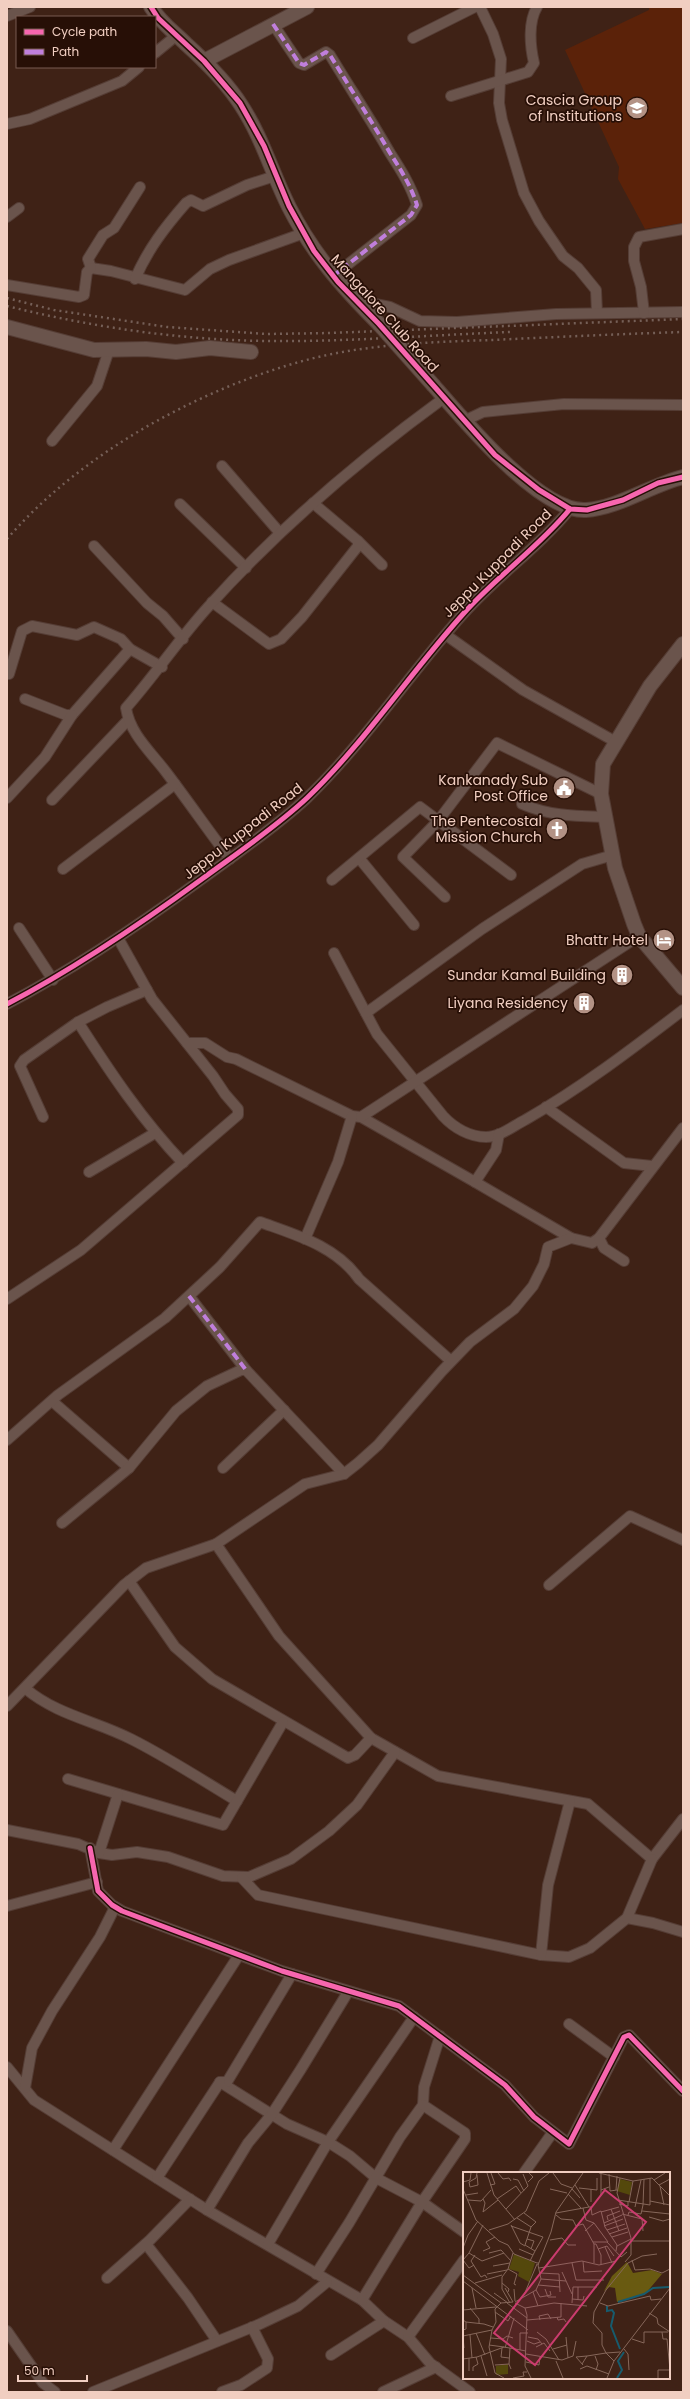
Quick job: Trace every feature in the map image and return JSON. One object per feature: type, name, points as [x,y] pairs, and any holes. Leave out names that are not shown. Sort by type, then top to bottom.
[{"type":"street","points":[[7,16],[30,7]]},
{"type":"street","name":"Mangalore Club Road","points":[[151,7],[158,18],[204,61],[240,103],[264,146],[275,176],[304,233],[314,251],[333,276],[379,324],[464,421],[496,455],[539,490],[570,510]]},
{"type":"street","name":"Mangalore Club Road","points":[[161,7],[177,35]]},
{"type":"street","points":[[204,61],[307,7]]},
{"type":"street","points":[[412,38],[475,7]]},
{"type":"street","points":[[480,7],[493,34],[501,59],[500,103],[502,120],[524,193],[539,221],[563,256],[578,268],[596,290],[597,314]]},
{"type":"street","points":[[452,96],[528,72],[534,63],[531,50],[532,29],[537,7]]},
{"type":"street","points":[[273,24],[299,63],[304,65],[308,64],[326,52],[330,56],[366,111],[409,184],[417,205],[411,215],[333,276]]},
{"type":"street","points":[[156,52],[177,35]]},
{"type":"street","points":[[8,122],[30,119],[122,81],[138,68]]},
{"type":"street","points":[[135,279],[146,254],[162,230],[186,203],[191,200],[203,206],[247,185],[275,176]]},
{"type":"street","points":[[91,268],[88,259],[102,235],[114,228],[140,187]]},
{"type":"street","points":[[7,217],[19,208]]},
{"type":"street","points":[[644,312],[641,287],[634,261],[634,247],[639,237],[683,229]]},
{"type":"street","points":[[91,268],[111,271],[135,279],[185,290],[210,269],[229,260],[304,233]]},
{"type":"street","points":[[7,285],[79,296],[84,295],[87,272],[91,268]]},
{"type":"street","points":[[355,300],[390,307],[420,321],[457,322],[556,314],[683,312]]},
{"type":"street","points":[[7,327],[94,350],[146,348],[176,352],[210,348],[251,352]]},
{"type":"street","points":[[52,441],[97,386],[109,350]]},
{"type":"street","points":[[230,859],[175,784],[138,737],[128,720],[126,708],[162,667],[212,602],[280,533],[394,434],[444,398]]},
{"type":"street","points":[[464,421],[483,412],[564,404],[683,405]]},
{"type":"street","points":[[222,466],[280,533]]},
{"type":"street","points":[[570,510],[587,510],[623,500],[658,484],[683,477]]},
{"type":"street","points":[[313,503],[358,541],[382,565]]},
{"type":"street","points":[[180,504],[246,568]]},
{"type":"street","name":"Jeppu Kuppadi Road","points":[[7,1004],[53,980],[118,938],[230,859],[306,798],[376,722],[464,612],[520,557],[559,523],[570,510]]},
{"type":"street","points":[[212,602],[269,644],[281,639],[302,617],[358,546],[358,541]]},
{"type":"street","points":[[94,546],[147,603],[163,616],[183,639]]},
{"type":"street","points":[[9,674],[22,631],[32,626],[77,635],[94,626],[121,639],[130,649],[162,667]]},
{"type":"street","points":[[446,635],[524,690],[616,742]]},
{"type":"street","points":[[683,644],[650,686],[603,764],[601,794],[613,855],[639,936],[683,988]]},
{"type":"street","points":[[7,798],[45,757],[72,715],[130,649]]},
{"type":"street","points":[[25,699],[66,715],[72,715]]},
{"type":"street","points":[[52,800],[128,720]]},
{"type":"street","points":[[445,897],[403,857],[438,820],[497,743],[601,794]]},
{"type":"street","points":[[63,869],[175,784]]},
{"type":"street","points":[[522,804],[540,812],[566,816],[605,817]]},
{"type":"street","points":[[332,880],[420,806],[511,875]]},
{"type":"street","points":[[366,1013],[482,929],[582,864],[613,855]]},
{"type":"street","points":[[359,858],[414,925]]},
{"type":"street","points":[[20,928],[53,980]]},
{"type":"street","points":[[305,1239],[356,1117],[416,1082],[639,936]]},
{"type":"street","points":[[7,1298],[81,1250],[238,1115],[238,1109],[147,990],[118,938]]},
{"type":"street","points":[[334,953],[377,1034],[416,1082],[454,1127],[486,1137],[499,1134],[546,1107],[620,1058],[683,1010]]},
{"type":"street","points":[[43,1117],[20,1066],[24,1060],[78,1022],[108,1006],[147,990]]},
{"type":"street","points":[[78,1022],[120,1088],[155,1133],[183,1163]]},
{"type":"street","points":[[187,1043],[205,1043],[227,1057],[236,1059],[356,1117],[475,1182],[571,1238],[592,1242],[599,1238],[652,1166],[683,1128]]},
{"type":"street","points":[[546,1107],[624,1163],[652,1166]]},
{"type":"street","points":[[89,1172],[155,1133]]},
{"type":"street","points":[[475,1182],[496,1150],[499,1134]]},
{"type":"street","points":[[7,1440],[52,1401],[165,1318],[220,1267],[260,1222],[321,1245],[350,1267],[359,1279],[451,1361]]},
{"type":"street","points":[[7,1706],[26,1689],[129,1581],[146,1568],[216,1544],[305,1484],[344,1474],[378,1445],[451,1361],[488,1327],[514,1309],[533,1286],[544,1264],[548,1247],[571,1238]]},
{"type":"street","points":[[599,1238],[604,1248],[624,1261]]},
{"type":"street","points":[[188,1296],[246,1370],[344,1474]]},
{"type":"street","points":[[62,1523],[129,1468],[176,1411],[207,1386],[240,1370],[246,1370]]},
{"type":"street","points":[[52,1401],[129,1468]]},
{"type":"street","points":[[223,1468],[284,1410]]},
{"type":"street","points":[[549,1585],[630,1516],[683,1540]]},
{"type":"street","points":[[216,1544],[279,1636],[371,1738],[438,1776],[588,1804],[652,1859]]},
{"type":"street","points":[[129,1581],[175,1647],[212,1679],[348,1758],[355,1755],[371,1738]]},
{"type":"street","points":[[26,1689],[45,1702],[81,1720],[130,1738],[237,1801]]},
{"type":"street","points":[[68,1779],[223,1825],[284,1722]]},
{"type":"street","points":[[7,1830],[112,1855],[137,1852],[168,1856],[223,1876],[242,1878],[291,1859],[329,1831],[357,1805],[395,1752]]},
{"type":"street","points":[[118,1794],[95,1850],[98,1891],[116,1907],[292,1974],[399,2006],[505,2085],[534,2117],[569,2144],[624,2037],[629,2035],[683,2091]]},
{"type":"street","points":[[541,1954],[548,1885],[570,1801]]},
{"type":"street","points":[[242,1878],[258,1895],[541,1954],[569,1957],[590,1948],[627,1918],[652,1859],[683,1819]]},
{"type":"street","points":[[7,1906],[97,1882]]},
{"type":"street","points":[[25,2088],[32,2048],[52,2011],[92,1949],[116,1907]]},
{"type":"street","points":[[627,1918],[653,1922],[683,1932]]},
{"type":"street","points":[[113,2150],[239,1955]]},
{"type":"street","points":[[220,2082],[227,2082],[292,1974]]},
{"type":"street","points":[[207,2210],[248,2143],[272,2114],[348,1992]]},
{"type":"street","points":[[268,2244],[328,2142],[414,2017]]},
{"type":"street","points":[[569,2024],[614,2057]]},
{"type":"street","points":[[316,2274],[400,2137],[423,2105],[424,2087],[440,2036]]},
{"type":"street","points":[[9,2073],[25,2088],[34,2100],[207,2210],[268,2244],[327,2282],[362,2300],[384,2321],[408,2337],[436,2367],[470,2392]]},
{"type":"street","points":[[220,2082],[272,2114],[328,2142],[350,2156],[376,2178],[422,2202],[463,2231]]},
{"type":"street","points":[[157,2178],[220,2082]]},
{"type":"street","points":[[362,2300],[422,2202],[464,2139],[465,2133],[423,2105]]},
{"type":"street","points":[[525,2172],[554,2132]]},
{"type":"street","points":[[107,2278],[146,2244],[190,2199]]},
{"type":"street","points":[[146,2244],[188,2298],[217,2341]]},
{"type":"street","points":[[408,2337],[463,2261]]},
{"type":"street","points":[[93,2392],[252,2327],[298,2306],[327,2282]]},
{"type":"street","points":[[331,2355],[384,2321]]},
{"type":"street","points":[[222,2392],[241,2385],[267,2368],[268,2359],[252,2327]]},
{"type":"street","points":[[7,2330],[43,2383],[55,2392]]},
{"type":"street","points":[[383,2392],[436,2367]]},
{"type":"shaded area","name":"Cascia Group of Institutions","points":[[649,7],[683,7],[683,223],[645,229],[618,179],[619,167],[565,50],[649,10]]},
{"type":"railway","points":[[7,298],[54,310],[167,327],[266,334],[330,333],[683,319]]},
{"type":"railway","points":[[7,306],[71,320],[136,331],[234,340],[297,341],[511,332]]},
{"type":"railway","points":[[7,539],[37,508],[70,479],[106,452],[145,428],[185,406],[227,387],[310,359],[355,350],[400,345],[683,332]]},
{"type":"marked path","points":[[273,24],[299,63],[304,65],[326,52],[330,55],[402,172],[412,191],[417,205],[411,215],[333,276]]},
{"type":"marked path","points":[[189,1296],[246,1370]]},
{"type":"cycle path","points":[[151,7],[158,18],[204,61],[240,103],[264,146],[289,206],[314,251],[338,282],[379,324],[495,455],[539,490],[570,509],[587,510],[623,500],[658,483],[683,477]]},
{"type":"cycle path","points":[[7,1004],[58,976],[131,929],[242,850],[295,809],[349,753],[464,613],[490,586],[545,536],[570,509]]},
{"type":"cycle path","points":[[90,1848],[98,1891],[112,1905],[122,1911],[282,1971],[399,2006],[505,2085],[534,2117],[569,2144],[624,2037],[629,2035],[683,2091]]},
{"type":"place","name":"Cascia Group of Institutions","points":[[637,108]]},
{"type":"place","name":"Kankanady Sub Post Office","points":[[564,788]]},
{"type":"place","name":"The Pentecostal Mission Church","points":[[557,829]]},
{"type":"place","name":"Bhattr Hotel","points":[[664,940]]},
{"type":"place","name":"Sundar Kamal Building","points":[[622,975]]},
{"type":"place","name":"Liyana Residency","points":[[584,1003]]}]
